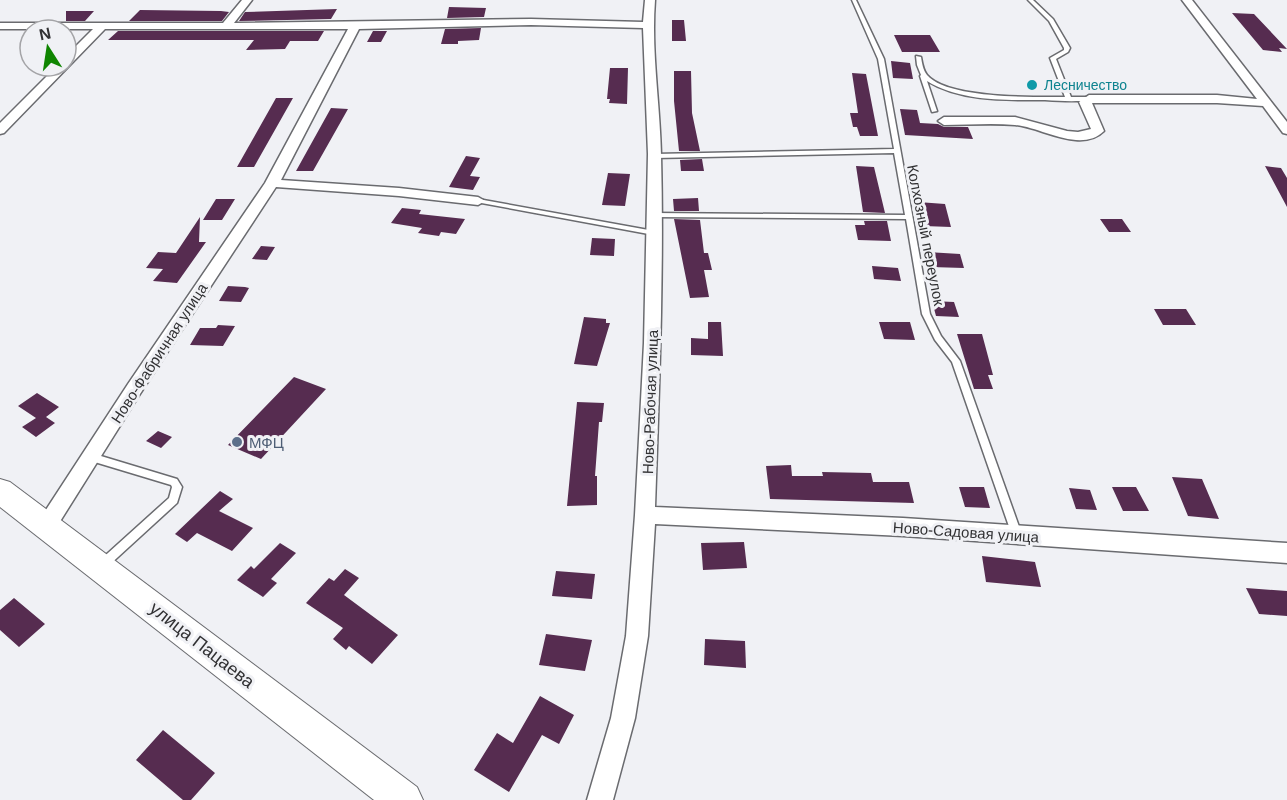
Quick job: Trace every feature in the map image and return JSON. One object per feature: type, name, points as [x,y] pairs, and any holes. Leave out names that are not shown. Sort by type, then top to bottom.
[{"type":"street","points":[[227,25],[247,0]]},
{"type":"street","name":"Ново-Рабочая улица","points":[[600,800],[623,718],[635,648],[645,515],[655,156],[648,25],[650,0]]},
{"type":"street","points":[[1187,0],[1287,130]]},
{"type":"street","points":[[0,26],[355,26],[531,22],[648,25]]},
{"type":"street","points":[[78,51],[102,26]]},
{"type":"street","name":"Ново-Фабричная улица","points":[[47,525],[272,183],[355,26]]},
{"type":"street","points":[[0,130],[51,78]]},
{"type":"street","points":[[944,121],[1016,121],[1065,135],[1093,134],[1098,131],[1084,102],[1089,99],[1217,99],[1266,103]]},
{"type":"street","points":[[272,183],[399,192],[478,201]]},
{"type":"street","name":"улица Пацаева","points":[[0,491],[404,800]]},
{"type":"street","name":"Ново-Садовая улица","points":[[645,515],[1287,553]]},
{"type":"lane","name":"Колхозный переулок","points":[[854,0],[880,59],[926,314],[938,339],[956,361],[1017,536]]},
{"type":"lane","points":[[1030,0],[1052,20],[1067,48],[1066,51],[1053,58],[1053,61],[1069,99]]},
{"type":"lane","points":[[918,57],[934,111]]},
{"type":"lane","points":[[922,74],[937,85],[955,90],[1007,97],[1089,99]]},
{"type":"lane","points":[[655,156],[896,151]]},
{"type":"lane","points":[[478,201],[654,224],[908,217]]},
{"type":"lane","points":[[91,457],[174,482],[177,487],[173,500],[101,566]]},
{"type":"building","points":[[449,7],[486,8],[484,17],[447,18]]},
{"type":"building","points":[[337,9],[331,19],[239,21],[245,12]]},
{"type":"building","points":[[140,10],[229,12],[222,21],[129,21]]},
{"type":"building","points":[[66,11],[94,11],[85,21],[78,21],[78,18],[66,18]]},
{"type":"building","points":[[1232,13],[1254,14],[1287,49],[1279,48],[1282,52],[1263,50]]},
{"type":"building","points":[[672,20],[684,20],[686,41],[672,41]]},
{"type":"building","points":[[481,28],[479,40],[441,44],[445,29]]},
{"type":"building","points":[[118,31],[324,31],[318,41],[290,41],[285,49],[246,50],[254,40],[108,40]]},
{"type":"building","points":[[373,31],[387,31],[381,42],[367,42]]},
{"type":"building","points":[[894,35],[930,35],[940,52],[902,52]]},
{"type":"building","points":[[891,61],[910,63],[913,79],[893,78]]},
{"type":"building","points":[[610,68],[628,68],[627,104],[609,103],[610,99],[607,99]]},
{"type":"building","points":[[674,71],[691,71],[692,113],[700,151],[679,151],[674,101]]},
{"type":"building","points":[[852,73],[866,74],[878,136],[860,136],[857,127],[853,127],[850,113],[858,113]]},
{"type":"building","points":[[276,98],[293,98],[254,167],[237,167]]},
{"type":"building","points":[[331,108],[348,109],[313,171],[296,171]]},
{"type":"building","points":[[900,109],[917,110],[920,123],[938,124],[944,127],[968,127],[973,139],[905,135]]},
{"type":"building","points":[[466,156],[480,158],[470,176],[480,177],[473,190],[449,187]]},
{"type":"building","points":[[702,159],[704,171],[681,171],[680,160]]},
{"type":"building","points":[[856,166],[874,167],[885,213],[863,212]]},
{"type":"building","points":[[1265,166],[1281,168],[1287,178],[1287,207]]},
{"type":"building","points":[[608,173],[630,174],[625,206],[602,205]]},
{"type":"building","points":[[698,198],[699,211],[674,211],[673,199]]},
{"type":"building","points":[[216,199],[235,199],[222,220],[203,220]]},
{"type":"building","points":[[918,202],[945,204],[951,227],[924,226]]},
{"type":"building","points":[[402,208],[421,210],[419,214],[465,219],[456,234],[441,232],[439,236],[418,233],[422,228],[391,223]]},
{"type":"building","points":[[200,217],[199,242],[206,242],[177,283],[153,281],[163,269],[146,268],[158,252],[176,253]]},
{"type":"building","points":[[674,219],[700,220],[704,253],[708,253],[712,270],[704,270],[709,297],[690,298]]},
{"type":"building","points":[[1100,219],[1122,219],[1131,232],[1109,232]]},
{"type":"building","points":[[864,221],[887,221],[891,241],[858,240],[855,225],[865,225]]},
{"type":"building","points":[[592,238],[615,239],[614,256],[590,255]]},
{"type":"building","points":[[261,246],[275,247],[267,260],[252,259]]},
{"type":"building","points":[[927,252],[960,254],[964,268],[931,267]]},
{"type":"building","points":[[872,266],[898,268],[901,281],[874,279]]},
{"type":"building","points":[[228,286],[249,288],[241,302],[219,301]]},
{"type":"building","points":[[932,301],[954,302],[959,317],[936,316]]},
{"type":"building","points":[[1154,309],[1186,309],[1196,325],[1163,325]]},
{"type":"building","points":[[584,317],[606,319],[606,323],[610,323],[597,366],[574,364]]},
{"type":"building","points":[[708,322],[721,322],[723,356],[691,355],[691,338],[708,339]]},
{"type":"building","points":[[879,322],[910,322],[915,340],[884,339]]},
{"type":"building","points":[[218,325],[235,326],[223,346],[190,345],[200,328],[216,328]]},
{"type":"building","points":[[957,334],[982,334],[993,375],[988,375],[993,389],[974,389]]},
{"type":"building","points":[[294,377],[326,389],[261,459],[228,445]]},
{"type":"building","points":[[37,393],[59,407],[46,417],[55,423],[36,437],[22,427],[36,418],[18,406]]},
{"type":"building","points":[[577,402],[604,403],[602,422],[599,422],[595,476],[597,476],[597,505],[567,506]]},
{"type":"building","points":[[158,431],[172,437],[161,448],[146,441]]},
{"type":"building","points":[[791,465],[792,476],[823,476],[822,472],[871,473],[873,482],[909,482],[914,503],[770,499],[766,466]]},
{"type":"building","points":[[1172,477],[1202,479],[1219,519],[1188,516]]},
{"type":"building","points":[[959,487],[984,487],[990,508],[965,507]]},
{"type":"building","points":[[1112,487],[1136,487],[1149,511],[1123,511]]},
{"type":"building","points":[[1069,488],[1090,490],[1097,510],[1076,509]]},
{"type":"building","points":[[220,491],[233,499],[219,511],[253,528],[232,551],[197,533],[187,542],[175,534]]},
{"type":"building","points":[[744,542],[747,568],[703,570],[701,543]]},
{"type":"building","points":[[280,543],[296,553],[271,579],[277,583],[263,597],[237,580],[251,566],[254,569]]},
{"type":"building","points":[[982,556],[1035,562],[1041,587],[986,582]]},
{"type":"building","points":[[345,569],[359,578],[344,595],[398,635],[372,664],[349,646],[346,650],[333,639],[343,628],[306,603],[329,578],[334,581]]},
{"type":"building","points":[[556,571],[595,574],[592,599],[552,596]]},
{"type":"building","points":[[1246,588],[1287,591],[1287,616],[1259,614]]},
{"type":"building","points":[[14,598],[45,624],[19,647],[0,630],[0,610]]},
{"type":"building","points":[[546,634],[592,640],[585,671],[539,665]]},
{"type":"building","points":[[705,639],[745,641],[746,668],[704,665]]},
{"type":"building","points":[[540,696],[574,715],[559,744],[542,735],[509,792],[474,770],[497,733],[513,743]]},
{"type":"building","points":[[163,730],[215,773],[191,800],[183,800],[136,760]]},
{"type":"place","name":"Лесничество","points":[[1032,85]]},
{"type":"place","name":"МФЦ","points":[[237,442]]}]
